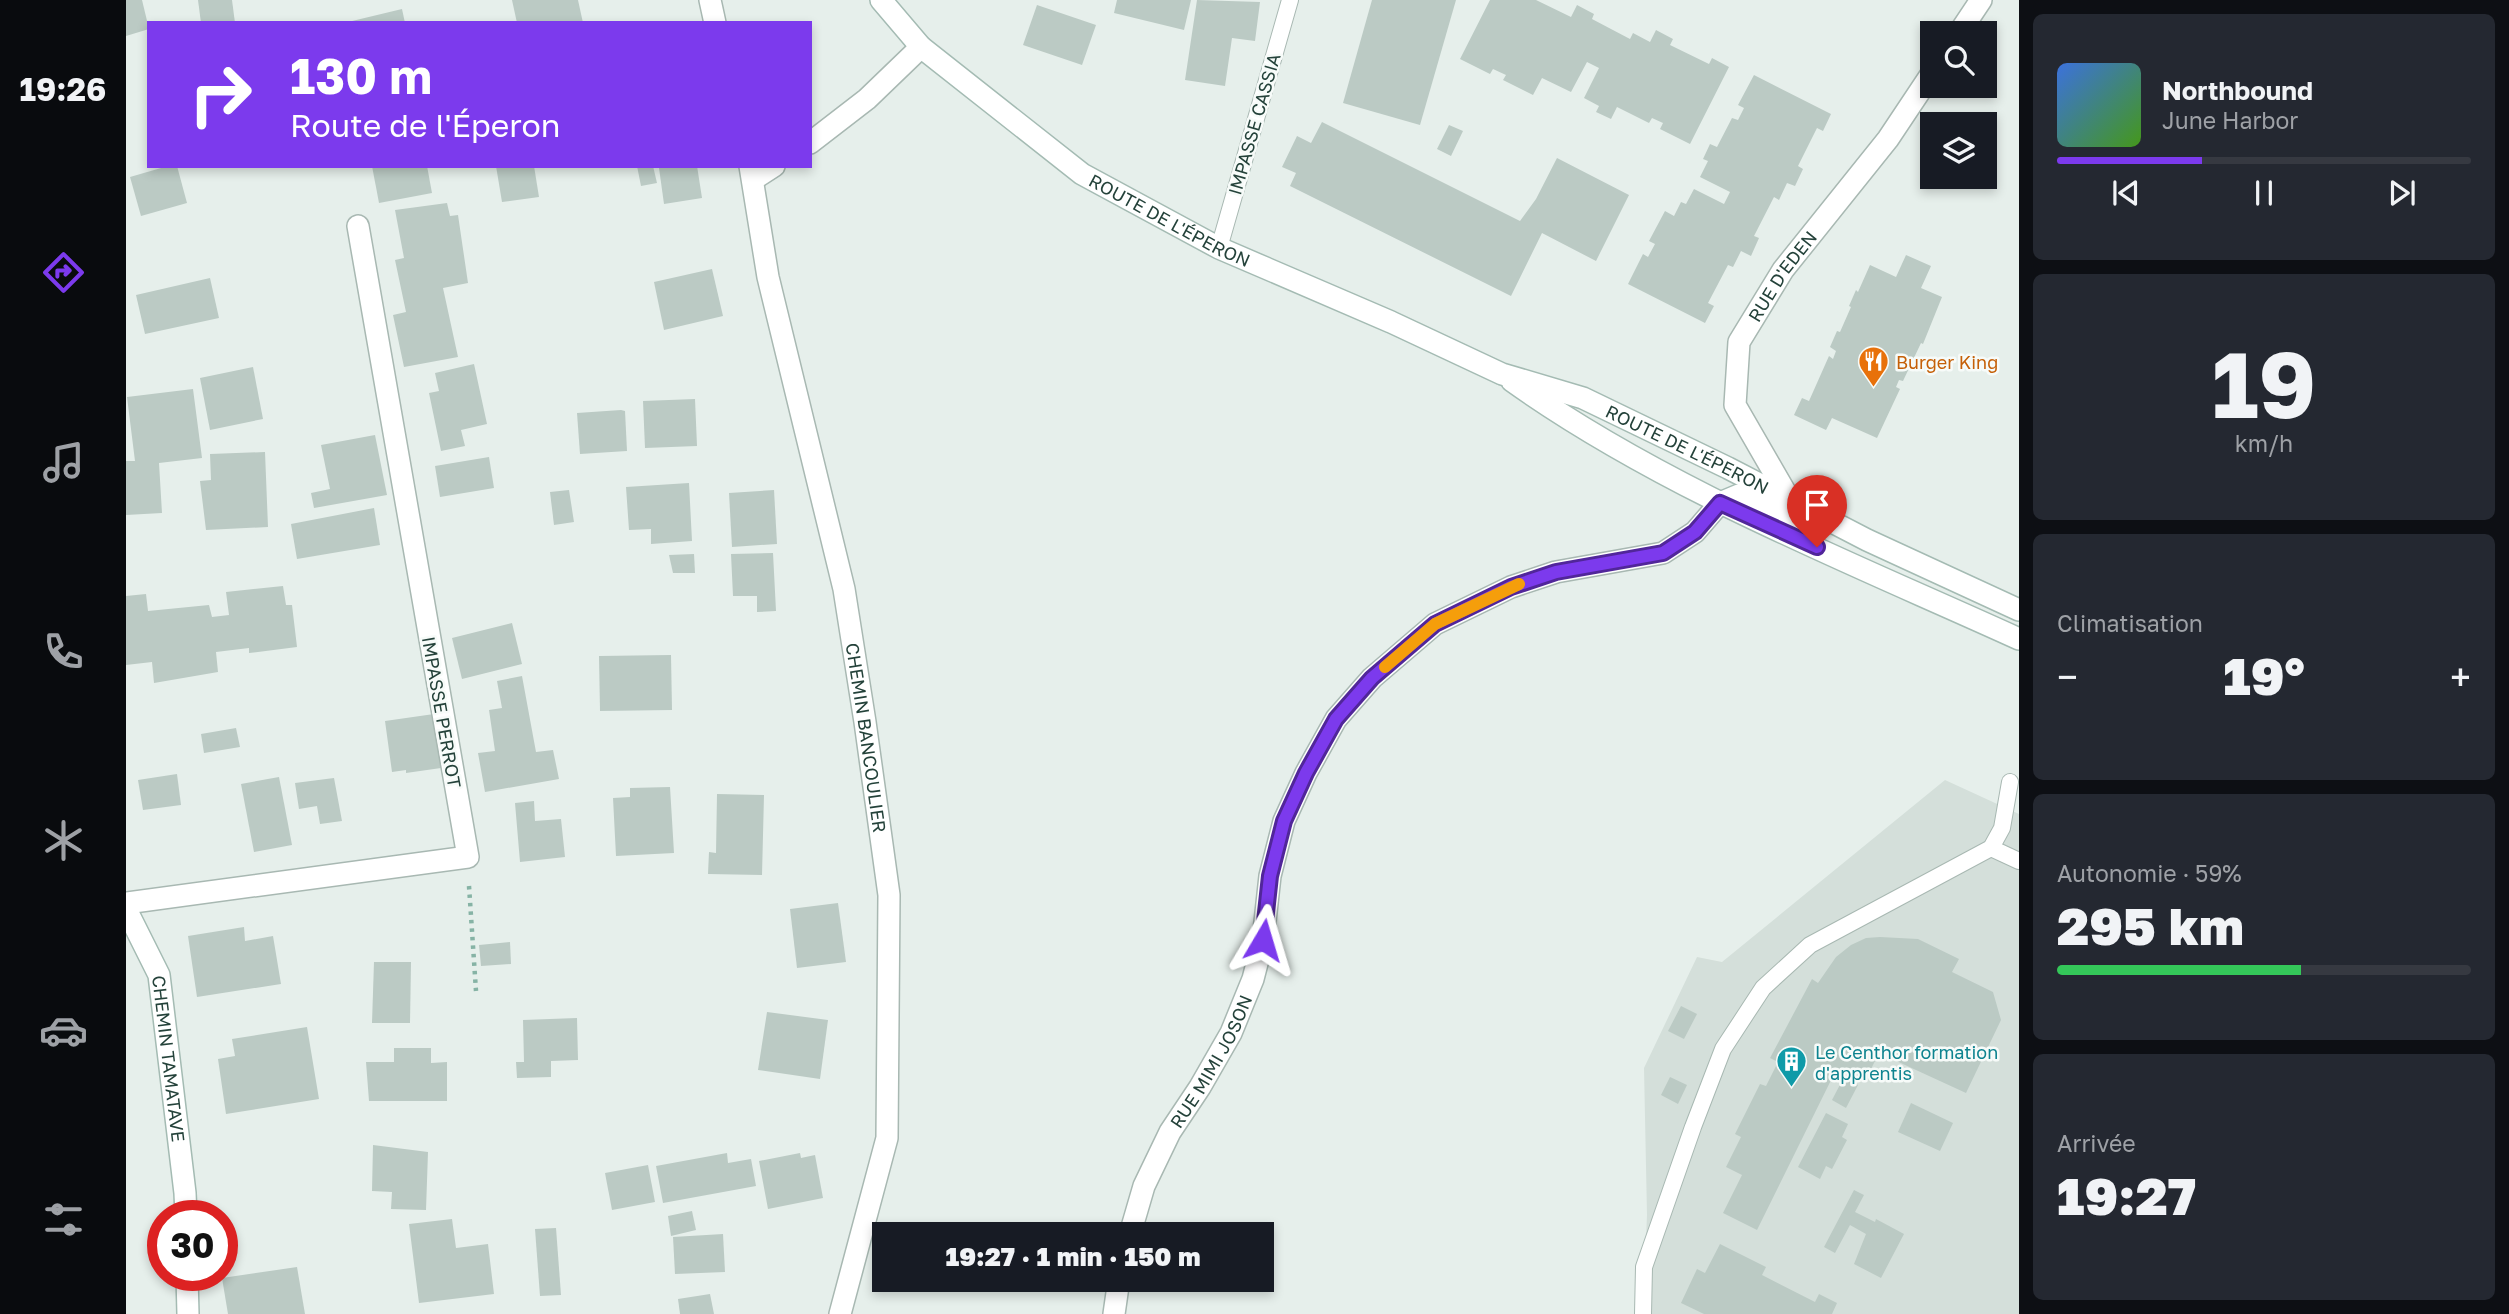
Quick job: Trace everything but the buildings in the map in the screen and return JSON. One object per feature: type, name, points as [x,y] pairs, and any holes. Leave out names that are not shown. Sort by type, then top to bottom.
[{"type":"street","points":[[710,0],[715,21]]},
{"type":"street","name":"ROUTE DE L'ÉPERON","points":[[881,0],[921,47],[1082,174],[1219,248],[1391,322],[1502,374],[1583,398],[1728,468],[1867,540],[2019,610]]},
{"type":"street","points":[[1967,21],[1981,0]]},
{"type":"street","points":[[812,141],[867,99],[921,47]]},
{"type":"street","name":"RUE D'EDEN","points":[[1791,502],[1735,405],[1739,342],[1783,270],[1888,139],[1920,91]]},
{"type":"street","name":"CHEMIN BANCOULIER","points":[[752,173],[768,276],[844,589],[889,895],[887,1138],[840,1314]]},
{"type":"street","name":"IMPASSE PERROT","points":[[358,226],[468,857]]},
{"type":"street","name":"ROUTE DE L'ÉPERON","points":[[1502,374],[1574,424],[1720,503],[2019,639]]},
{"type":"street","points":[[1720,503],[1739,495],[1832,537],[1867,540]]},
{"type":"street","name":"RUE MIMI JOSON","points":[[1134,1222],[1144,1186],[1170,1132],[1231,1033],[1253,979],[1263,940],[1270,876],[1284,821],[1306,773],[1336,719],[1372,678],[1435,624],[1511,587],[1556,572],[1663,553],[1695,532],[1720,503]]},
{"type":"street","points":[[126,903],[468,857]]},
{"type":"street","name":"CHEMIN TAMATAVE","points":[[126,909],[159,975],[185,1200]]},
{"type":"street","points":[[187,1291],[188,1314]]},
{"type":"street","points":[[1115,1314],[1118,1292]]},
{"type":"lane","name":"IMPASSE CASSIA","points":[[1219,248],[1290,0]]},
{"type":"lane","points":[[1643,1314],[1644,1267],[1693,1127],[1723,1049],[1763,988],[1810,945],[1991,848],[2002,828],[2010,782]]},
{"type":"lane","points":[[1991,848],[2019,861]]},
{"type":"path","points":[[468,857],[476,991]]},
{"type":"shaded area","points":[[1945,780],[2019,814],[2019,1314],[1643,1314],[1647,1215],[1644,1068],[1697,957],[1722,962]]},
{"type":"slow traffic","points":[[1385,667],[1435,624],[1519,584]]},
{"type":"place","name":"Burger King","points":[[1873,389]]},
{"type":"place","name":"Le Centhor formation d'apprentis","points":[[1792,1089]]},
{"type":"route","points":[[1263,940],[1270,876],[1284,821],[1306,773],[1336,719],[1372,678],[1435,624],[1511,587],[1556,572],[1663,553],[1695,532],[1720,503],[1817,547]]}]
